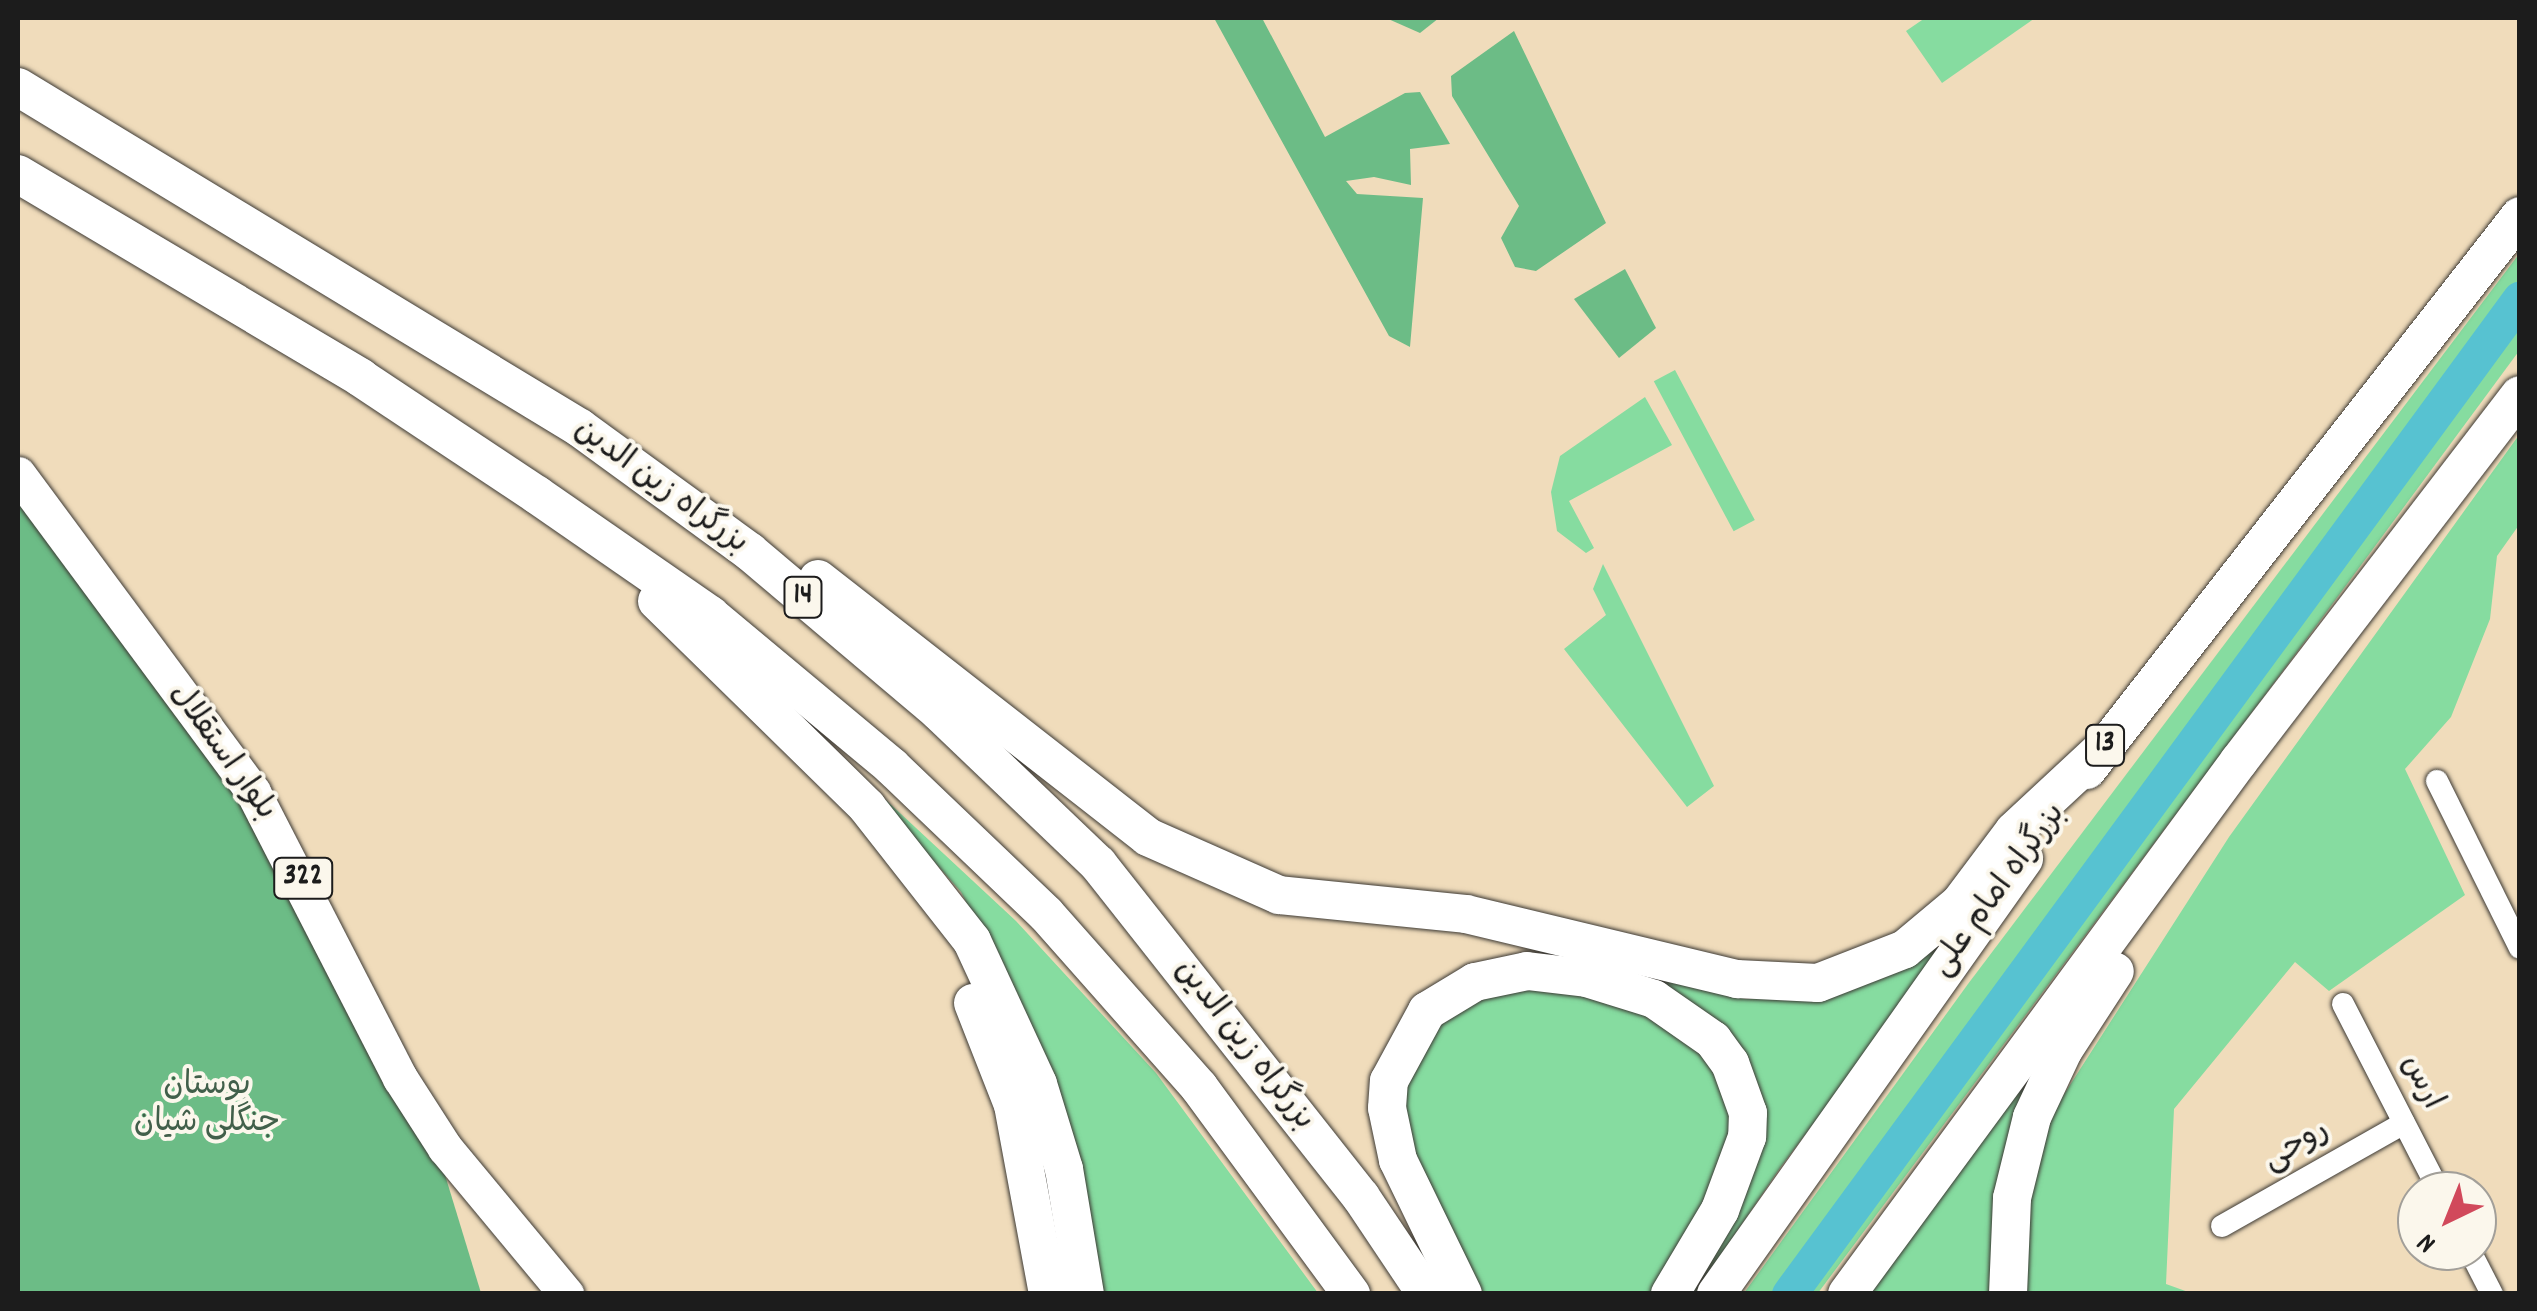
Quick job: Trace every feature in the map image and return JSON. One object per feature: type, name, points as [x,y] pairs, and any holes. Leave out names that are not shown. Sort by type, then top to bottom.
[{"type":"highway","name":"بزرگراه زین الدین","points":[[18,87],[580,428],[732,539],[939,712],[1098,864],[1349,1181],[1426,1294]]},
{"type":"highway","name":"بزرگراه زین الدین","points":[[18,174],[362,378],[566,516],[710,615],[891,766],[1046,914],[1268,1172],[1351,1294]]},
{"type":"highway","name":"بزرگراه امام علی","points":[[1716,1294],[2100,752],[2520,216]]},
{"type":"highway","points":[[1847,1294],[2239,761],[2520,395]]},
{"type":"highway","points":[[566,516],[819,756],[972,941],[1038,1084],[1064,1169],[1084,1294]]},
{"type":"highway","points":[[732,539],[812,574],[1164,845],[1279,895],[1466,914],[1737,979],[1818,983],[1905,949],[1960,902],[2014,832],[2100,752]]},
{"type":"highway","points":[[2008,1294],[2012,1198],[2046,1084],[2161,909],[2239,761]]},
{"type":"highway","points":[[918,871],[1008,1089],[1048,1294]]},
{"type":"highway","points":[[1463,1294],[1398,1160],[1387,1108],[1389,1081],[1427,1011],[1475,982],[1528,971],[1587,978],[1654,999],[1714,1040],[1730,1063],[1748,1113],[1747,1137],[1720,1210],[1670,1294]]},
{"type":"main road","name":"بلوار استقلال","points":[[18,474],[253,792],[400,1078],[445,1148],[566,1294]]},
{"type":"main road","name":"بلوار استقلال","points":[[18,516],[244,808],[378,1076],[437,1170],[542,1294]]},
{"type":"street","points":[[2437,781],[2520,948]]},
{"type":"street","name":"ارس","points":[[2343,1004],[2429,1171]]},
{"type":"street","name":"روحی","points":[[2222,1226],[2404,1123]]},
{"type":"street","points":[[2480,1271],[2492,1294]]},
{"type":"green space","points":[[1214,18],[1262,18],[1325,137],[1405,93],[1420,92],[1450,144],[1410,149],[1411,185],[1374,177],[1346,181],[1357,194],[1423,198],[1410,347],[1389,336]]},
{"type":"green space","points":[[1386,18],[1439,18],[1420,33]]},
{"type":"green space","points":[[1925,18],[2035,18],[1942,83],[1906,31]]},
{"type":"green space","points":[[1514,31],[1606,223],[1536,271],[1515,267],[1501,238],[1519,206],[1452,96],[1451,76]]},
{"type":"green space","points":[[2519,254],[2519,351],[2297,652],[1818,1293],[1744,1293],[1968,984]]},
{"type":"green space","points":[[1625,269],[1656,328],[1619,358],[1574,299]]},
{"type":"green space","points":[[1675,370],[1755,520],[1734,531],[1654,381]]},
{"type":"green space","points":[[1645,397],[1672,445],[1569,501],[1594,548],[1586,553],[1557,531],[1551,492],[1560,456]]},
{"type":"green space","points":[[2519,435],[2519,525],[2497,556],[2490,619],[2451,717],[2405,769],[2465,895],[2329,991],[2295,962],[2174,1109],[2166,1284],[2191,1293],[2020,1294],[2032,1186],[2052,1113],[2229,837]]},
{"type":"green space","name":"بوستان جنگلی شیان","points":[[18,491],[176,674],[438,1152],[481,1293],[18,1293]]},
{"type":"green space","points":[[1603,564],[1714,786],[1687,807],[1564,649],[1606,615],[1593,589]]},
{"type":"green space","points":[[757,680],[1016,921],[1156,1073],[1318,1293],[1092,1293],[1014,996],[961,892],[867,786]]},
{"type":"green space","points":[[2049,810],[1780,1168],[1695,1293],[1678,1293],[1760,1121],[1628,970],[1746,999],[1816,997]]},
{"type":"green space","points":[[1554,982],[1665,1016],[1731,1088],[1732,1154],[1662,1293],[1484,1294],[1422,1185],[1396,1095],[1451,1004]]},
{"type":"green space","points":[[2069,1027],[1999,1293],[1864,1294],[1995,1114]]},
{"type":"waterway","points":[[1789,1294],[2520,298]]}]
